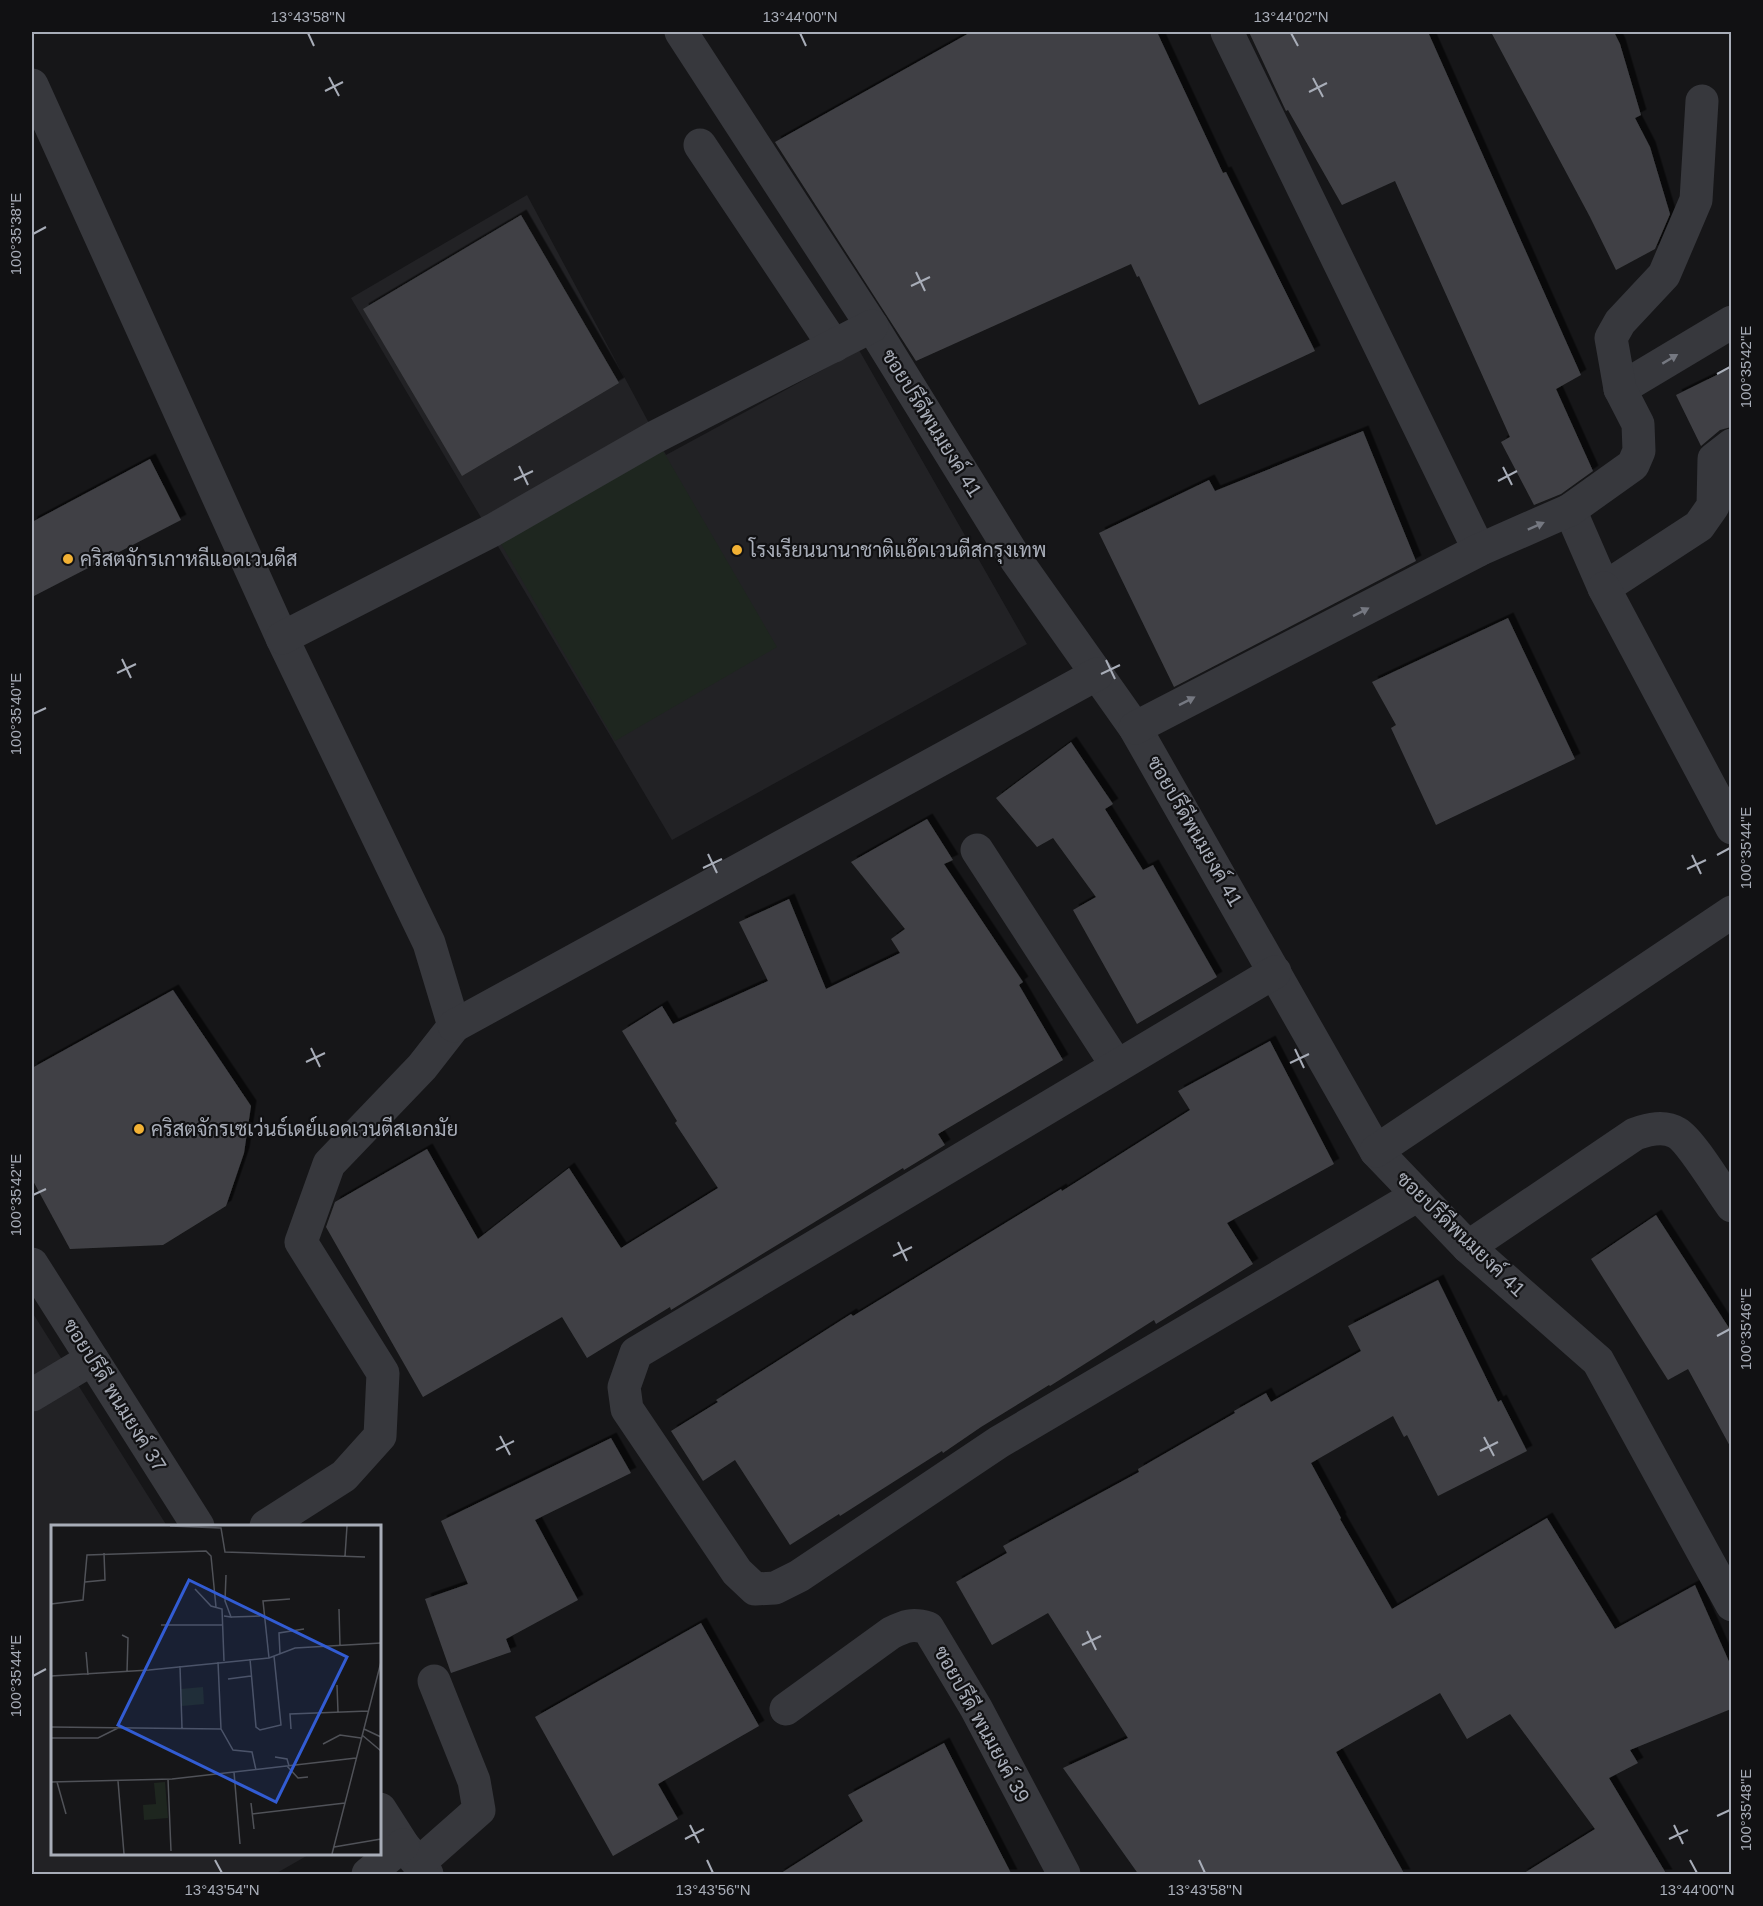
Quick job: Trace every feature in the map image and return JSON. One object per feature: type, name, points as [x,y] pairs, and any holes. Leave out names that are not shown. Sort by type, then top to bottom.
[{"type":"street","name":"ซอยปรีดีพนมยงค์ 41","points":[[681,32],[872,326],[1017,561],[1135,728],[1376,1151],[1468,1247],[1598,1361],[1731,1605]]},
{"type":"street","points":[[1227,32],[1479,550]]},
{"type":"street","points":[[32,85],[282,638],[429,943],[454,1026]]},
{"type":"street","points":[[1135,728],[1479,550],[1570,510],[1633,465],[1640,451],[1638,424],[1620,389],[1611,338],[1620,322],[1664,275],[1696,200],[1702,101]]},
{"type":"street","points":[[700,145],[834,346]]},
{"type":"street","points":[[1620,389],[1731,322]]},
{"type":"street","points":[[282,638],[493,530],[655,437],[872,326]]},
{"type":"street","points":[[1604,588],[1699,526],[1713,506],[1714,459],[1731,445]]},
{"type":"street","points":[[1570,510],[1604,588],[1731,828]]},
{"type":"street","points":[[269,1525],[344,1476],[380,1436],[384,1373],[301,1242],[329,1164],[422,1067],[454,1026],[1097,674]]},
{"type":"street","points":[[977,850],[1117,1066]]},
{"type":"street","points":[[1376,1151],[1731,912]]},
{"type":"street","points":[[1275,972],[636,1353],[624,1387],[627,1409],[738,1572],[755,1589],[776,1588],[799,1576],[999,1442],[1418,1195]]},
{"type":"street","points":[[1468,1247],[1635,1134],[1651,1128],[1676,1133],[1688,1143],[1731,1206]]},
{"type":"street","name":"ซอยปรีดี พนมยงค์ 37","points":[[32,1264],[197,1525]]},
{"type":"street","points":[[32,1395],[92,1359]]},
{"type":"street","name":"ซอยปรีดี พนมยงค์ 39","points":[[786,1709],[902,1627],[914,1624],[928,1628],[976,1708],[1064,1875]]},
{"type":"street","points":[[368,1875],[416,1861],[479,1810],[474,1781],[434,1682]]},
{"type":"street","points":[[381,1810],[416,1861]]},
{"type":"shaded area","name":"โรงเรียนนานาชาติแอ๊ดเวนตีสกรุงเทพ","points":[[527,195],[666,455],[859,350],[1027,644],[672,840],[351,298]]},
{"type":"shaded area","points":[[655,437],[777,647],[615,741],[493,530]]},
{"type":"shaded area","points":[[32,1312],[166,1525],[51,1525],[51,1855],[308,1855],[275,1874],[32,1874]]},
{"type":"building","points":[[971,32],[1157,32],[1223,173],[1226,172],[1315,351],[1199,405],[1139,276],[1137,277],[1131,264],[916,361],[775,142]]},
{"type":"building","points":[[1249,32],[1428,32],[1581,375],[1556,389],[1593,471],[1561,494],[1534,505],[1501,442],[1510,437],[1395,181],[1342,205],[1288,110],[1286,111]]},
{"type":"building","points":[[1491,32],[1614,32],[1620,44],[1641,115],[1635,118],[1650,147],[1670,214],[1655,249],[1616,270]]},
{"type":"building","points":[[521,215],[619,383],[462,476],[363,309]]},
{"type":"building","points":[[1731,368],[1731,427],[1720,430],[1701,446],[1676,395]]},
{"type":"building","points":[[1363,431],[1416,561],[1174,687],[1099,533],[1209,480],[1215,491]]},
{"type":"building","name":"คริสตจักรเกาหลีแอดเวนตีส","points":[[150,459],[181,520],[32,597],[32,522]]},
{"type":"building","points":[[1508,618],[1575,759],[1436,825],[1391,728],[1396,725],[1372,682]]},
{"type":"building","points":[[1071,742],[1113,804],[1105,809],[1143,870],[1153,865],[1217,977],[1137,1024],[1073,910],[1096,897],[1053,838],[1037,847],[996,798]]},
{"type":"building","points":[[927,819],[953,860],[944,864],[1023,982],[1019,985],[1063,1060],[938,1134],[945,1145],[587,1358],[562,1317],[423,1397],[326,1227],[335,1202],[427,1149],[478,1239],[569,1168],[621,1248],[718,1188],[675,1123],[677,1121],[622,1031],[662,1006],[673,1024],[768,981],[739,922],[789,899],[826,989],[900,953],[891,939],[905,929],[851,862]]},
{"type":"building","name":"คริสตจักรเซเว่นธ์เดย์แอดเวนตีสเอกมัย","points":[[173,990],[251,1106],[244,1153],[226,1206],[163,1245],[70,1249],[32,1179],[32,1068]]},
{"type":"building","points":[[1270,1041],[1334,1164],[1227,1223],[1253,1264],[1156,1324],[1154,1320],[943,1453],[942,1451],[790,1545],[735,1460],[703,1481],[671,1431],[851,1314],[853,1316],[1061,1189],[1062,1191],[1190,1110],[1178,1091]]},
{"type":"building","points":[[1656,1215],[1731,1331],[1731,1448],[1688,1369],[1668,1380],[1591,1259]]},
{"type":"building","points":[[1438,1280],[1498,1402],[1501,1400],[1527,1451],[1438,1496],[1407,1435],[1404,1437],[1393,1416],[1311,1463],[1340,1519],[1392,1609],[1547,1518],[1615,1629],[1695,1585],[1731,1666],[1731,1709],[1630,1750],[1638,1763],[1609,1778],[1667,1875],[1521,1875],[1595,1829],[1510,1714],[1467,1739],[1440,1693],[1336,1752],[1405,1875],[1139,1875],[1063,1768],[1128,1738],[1048,1613],[992,1645],[956,1582],[1007,1553],[1003,1546],[1139,1472],[1138,1469],[1235,1413],[1234,1411],[1266,1393],[1271,1402],[1361,1351],[1348,1326]]},
{"type":"building","points":[[611,1438],[631,1473],[535,1520],[578,1600],[506,1639],[511,1652],[451,1673],[425,1599],[468,1584],[441,1521]]},
{"type":"building","points":[[701,1623],[759,1726],[658,1784],[678,1819],[613,1856],[535,1717]]},
{"type":"building","points":[[944,1743],[1012,1875],[778,1875],[863,1821],[848,1795]]},
{"type":"place","name":"โรงเรียนนานาชาติแอ๊ดเวนตีสกรุงเทพ","points":[[737,550]]},
{"type":"place","name":"คริสตจักรเกาหลีแอดเวนตีส","points":[[68,559]]},
{"type":"place","name":"คริสตจักรเซเว่นธ์เดย์แอดเวนตีสเอกมัย","points":[[139,1129]]}]
